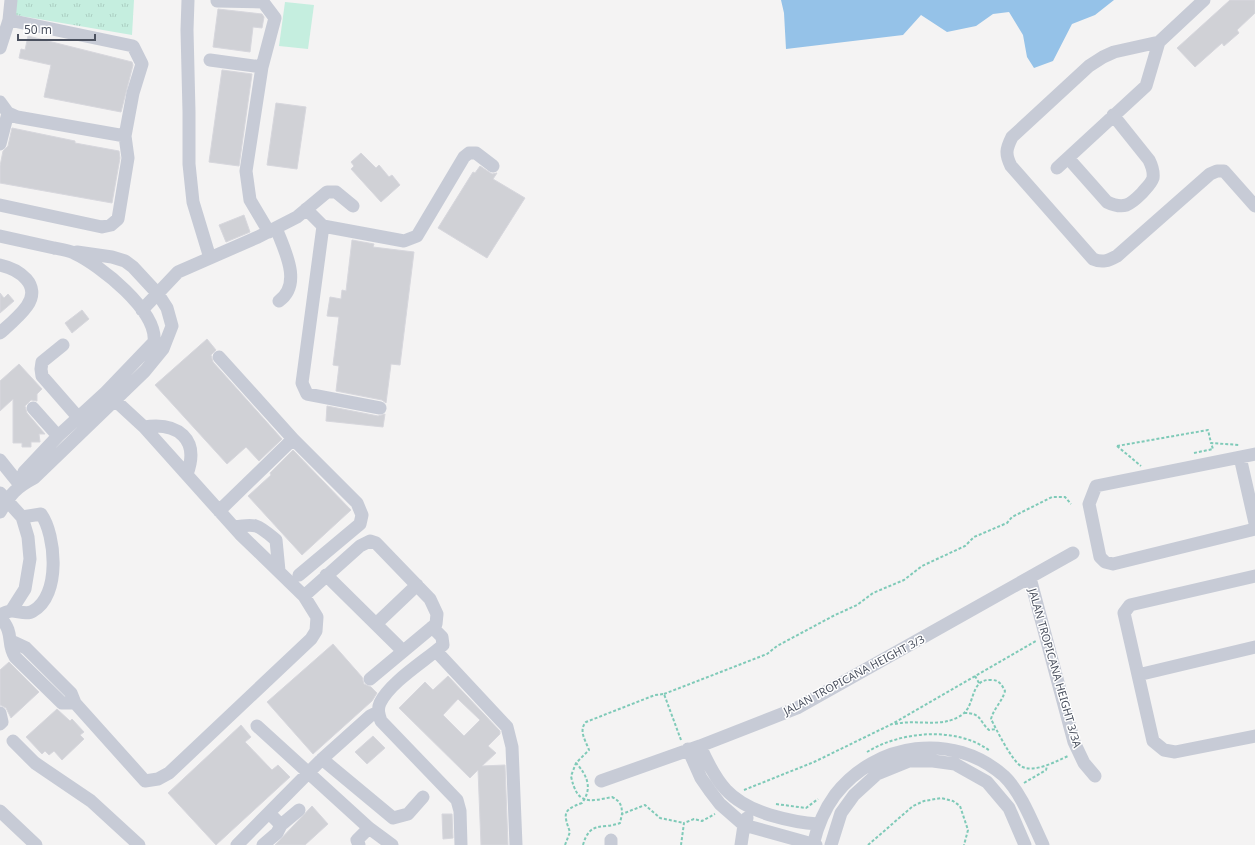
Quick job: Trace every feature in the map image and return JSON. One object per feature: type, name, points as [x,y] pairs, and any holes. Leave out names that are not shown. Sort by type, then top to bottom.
[{"type":"street","points":[[0,48],[9,20],[11,0]]},
{"type":"street","points":[[188,0],[186,30],[189,164],[192,202],[210,258]]},
{"type":"street","points":[[1204,0],[1159,42],[1114,52],[1089,66],[1012,137],[1007,146],[1006,156],[1010,166],[1093,259],[1101,262],[1110,260],[1117,256],[1210,174],[1217,171],[1224,171],[1255,206]]},
{"type":"street","points":[[217,1],[263,2],[270,10],[274,18],[262,67],[246,171],[250,200],[272,230],[288,258],[291,283],[285,296],[279,300]]},
{"type":"street","points":[[0,205],[102,227],[111,225],[118,219],[128,158],[125,136],[133,93],[142,64],[133,46],[9,20]]},
{"type":"street","points":[[1058,168],[1113,115],[1146,86],[1159,42]]},
{"type":"street","points":[[210,60],[262,67]]},
{"type":"street","points":[[0,102],[8,113],[17,117],[125,136]]},
{"type":"street","points":[[0,144],[8,113]]},
{"type":"street","points":[[1068,158],[1107,202],[1115,206],[1124,206],[1132,203],[1148,186],[1152,178],[1153,168],[1149,160],[1113,115]]},
{"type":"street","points":[[306,210],[322,226],[404,241],[417,236],[464,157],[469,153],[476,153],[493,166]]},
{"type":"street","points":[[142,310],[178,272],[272,230],[297,217],[328,192],[336,192],[353,206]]},
{"type":"street","points":[[322,226],[302,383],[307,394],[380,408]]},
{"type":"street","points":[[0,236],[74,252],[112,257],[125,261],[133,267],[158,294],[167,308],[172,321],[172,326],[163,349],[83,423],[34,478],[20,485],[4,496],[0,512]]},
{"type":"street","points":[[74,252],[115,281],[150,320],[155,334],[154,342],[111,396]]},
{"type":"street","points":[[0,333],[28,306],[32,294],[28,281],[20,272],[3,266]]},
{"type":"street","points":[[155,334],[168,338]]},
{"type":"street","points":[[64,345],[42,362],[40,368],[42,376],[83,423]]},
{"type":"street","points":[[219,357],[293,439],[357,504],[362,515],[360,524],[299,575]]},
{"type":"street","points":[[4,614],[11,641],[11,650],[15,658],[62,703],[74,703],[145,781],[158,779],[169,773],[311,639],[316,631],[317,617],[304,596],[234,527],[188,474],[144,427],[111,396]]},
{"type":"street","points":[[33,408],[58,436]]},
{"type":"street","points":[[20,485],[24,472],[58,436],[83,423]]},
{"type":"street","points":[[144,427],[158,425],[173,428],[183,436],[192,450],[192,461],[188,474]]},
{"type":"street","points":[[219,511],[293,439]]},
{"type":"street","points":[[1255,454],[1242,451],[1096,486],[1089,504],[1100,557],[1105,562],[1113,564],[1255,529]]},
{"type":"street","points":[[1242,451],[1255,523]]},
{"type":"street","points":[[0,460],[20,485]]},
{"type":"street","points":[[4,496],[22,517],[28,538],[30,559],[25,590],[4,614]]},
{"type":"street","points":[[4,614],[33,612],[41,604],[48,591],[54,556],[46,521],[41,514],[22,517]]},
{"type":"street","points":[[234,527],[251,524],[262,529],[276,540],[279,571]]},
{"type":"street","points":[[348,533],[360,546]]},
{"type":"street","points":[[304,596],[360,546],[370,541],[376,542],[430,599],[437,614],[436,624],[370,679]]},
{"type":"street","name":"JALAN TROPICANA HEIGHT 3/3","points":[[601,781],[691,749],[797,708],[1073,553]]},
{"type":"street","points":[[326,575],[403,651]]},
{"type":"street","points":[[1255,576],[1130,605],[1124,613],[1153,741],[1164,750],[1175,752],[1255,736]]},
{"type":"street","name":"JALAN TROPICANA HEIGHT 3/3A","points":[[1030,578],[1074,742],[1084,763],[1095,776]]},
{"type":"street","points":[[376,624],[417,585]]},
{"type":"street","points":[[432,627],[442,637],[443,645],[394,685],[380,703],[378,712],[380,721],[457,800],[460,811],[461,845]]},
{"type":"street","points":[[0,651],[11,641]]},
{"type":"street","points":[[1138,671],[1142,674],[1255,647]]},
{"type":"street","points":[[436,651],[507,727],[512,748],[516,845]]},
{"type":"street","points":[[237,845],[322,759],[370,716],[378,712]]},
{"type":"street","points":[[0,713],[2,722],[0,724]]},
{"type":"street","points":[[257,726],[369,828],[392,845]]},
{"type":"street","points":[[13,741],[35,764],[91,801],[139,845]]},
{"type":"street","points":[[716,787],[723,807],[744,825],[814,845],[818,824],[835,795],[861,770],[886,757],[913,748],[946,748],[975,756],[1005,777],[1022,801],[1043,845]]},
{"type":"street","points":[[691,749],[701,778],[751,809],[794,822],[818,824]]},
{"type":"street","points":[[322,759],[393,818],[408,814],[423,797]]},
{"type":"street","points":[[831,845],[841,813],[854,795],[877,774],[909,761],[932,761],[955,764],[987,782],[1009,808],[1025,845]]},
{"type":"street","points":[[741,845],[744,825],[751,809]]},
{"type":"street","points":[[263,845],[277,833],[281,825],[298,810]]},
{"type":"street","points":[[0,811],[36,845]]},
{"type":"street","points":[[269,812],[281,825]]},
{"type":"street","points":[[790,839],[794,822]]},
{"type":"street","points":[[359,845],[357,840],[369,828]]},
{"type":"path","points":[[1147,464],[1140,466],[1117,446],[1208,430],[1213,449],[1192,454]]},
{"type":"path","points":[[1211,443],[1242,451]]},
{"type":"path","points":[[583,845],[590,830],[597,826],[620,823],[622,814],[622,806],[619,800],[612,797],[593,802],[579,796],[572,784],[571,776],[576,763],[589,750],[582,732],[582,726],[586,722],[655,695],[664,694],[767,654],[777,646],[857,605],[873,593],[904,580],[922,566],[965,546],[974,537],[1002,525],[1012,517],[1052,497],[1065,497],[1071,504]]},
{"type":"path","points":[[733,797],[737,793],[814,762],[892,724],[1045,635]]},
{"type":"path","points":[[975,676],[979,683]]},
{"type":"path","points":[[964,713],[971,703],[973,692],[979,683],[987,679],[995,680],[1002,684],[1005,691],[1002,700],[994,710],[991,719],[996,730],[1021,766],[1029,768],[1047,766],[1078,751]]},
{"type":"path","points":[[664,694],[691,749]]},
{"type":"path","points":[[892,724],[907,721],[948,721],[964,713],[974,713],[979,716],[983,725],[989,730],[996,730]]},
{"type":"path","points":[[566,845],[570,832],[565,820],[565,814],[569,808],[582,803],[585,799],[588,783],[585,774],[576,763]]},
{"type":"path","points":[[868,845],[914,806],[924,800],[941,798],[953,801],[960,806],[968,830],[964,845]]},
{"type":"path","points":[[622,814],[645,805],[660,818],[684,823],[694,820],[702,821],[709,819],[723,807]]},
{"type":"path","points":[[681,845],[684,823]]},
{"type":"green space","points":[[16,0],[134,0],[132,35],[15,15]]},
{"type":"green space","points":[[285,2],[314,5],[308,49],[279,46]]},
{"type":"water","points":[[781,0],[1114,0],[1095,15],[1072,24],[1053,61],[1034,68],[1027,57],[1023,35],[1009,12],[993,14],[976,26],[947,32],[921,15],[903,35],[786,49],[784,13]]},
{"type":"building","points":[[1230,0],[1255,0],[1255,13],[1237,30],[1239,33],[1224,46],[1222,43],[1195,67],[1177,48]]},
{"type":"building","points":[[218,9],[262,14],[264,17],[262,28],[253,27],[250,52],[213,47]]},
{"type":"building","points":[[28,36],[132,62],[133,65],[121,112],[44,97],[51,65],[19,58],[21,49],[25,50]]},
{"type":"building","points":[[222,70],[252,74],[239,166],[209,162]]},
{"type":"building","points":[[276,103],[306,107],[297,169],[267,165]]},
{"type":"building","points":[[12,128],[75,141],[75,143],[119,151],[120,158],[112,203],[0,183],[0,166],[3,151],[8,146]]},
{"type":"building","points":[[361,153],[376,168],[379,165],[389,177],[392,175],[400,185],[381,202],[351,169],[354,166],[351,162]]},
{"type":"building","points":[[480,166],[492,174],[497,173],[493,179],[525,198],[487,258],[438,228],[473,172],[475,173]]},
{"type":"building","points":[[244,215],[250,232],[226,242],[219,225]]},
{"type":"building","points":[[352,240],[374,244],[373,247],[414,252],[400,365],[391,364],[386,403],[382,400],[336,391],[339,366],[333,365],[339,317],[327,316],[330,297],[341,299],[342,290],[346,291]]},
{"type":"building","points":[[0,293],[4,298],[8,294],[14,301],[0,313]]},
{"type":"building","points":[[82,310],[89,319],[72,333],[65,323]]},
{"type":"building","points":[[207,339],[216,350],[211,355],[213,362],[282,439],[259,461],[246,447],[227,464],[155,385]]},
{"type":"building","points":[[19,364],[42,389],[37,394],[37,401],[31,400],[25,406],[27,413],[45,434],[39,434],[40,442],[31,442],[31,447],[22,447],[22,443],[13,443],[13,399],[0,411],[0,381]]},
{"type":"building","points":[[327,406],[378,416],[385,414],[383,427],[326,421]]},
{"type":"building","points":[[293,450],[351,510],[302,555],[248,496],[271,475],[270,473]]},
{"type":"building","points":[[333,644],[362,677],[364,684],[371,687],[377,693],[372,701],[313,754],[267,702]]},
{"type":"building","points":[[9,662],[39,692],[11,718],[6,708],[0,705],[0,670]]},
{"type":"building","points":[[448,676],[500,731],[500,734],[488,746],[496,753],[482,766],[505,765],[508,845],[481,845],[478,770],[470,778],[399,708],[425,682],[433,690]],"holes":[[[458,699],[480,720],[464,736],[443,715]]]},
{"type":"building","points":[[57,709],[70,721],[72,719],[84,732],[80,735],[84,739],[62,760],[54,751],[49,755],[45,751],[42,754],[26,737]]},
{"type":"building","points":[[241,725],[251,737],[245,742],[272,770],[278,765],[290,777],[216,845],[168,793]]},
{"type":"building","points":[[373,736],[385,748],[367,764],[355,752]]},
{"type":"building","points":[[312,806],[328,824],[305,845],[275,845]]},
{"type":"building","points":[[442,814],[452,814],[453,838],[443,839]]}]
